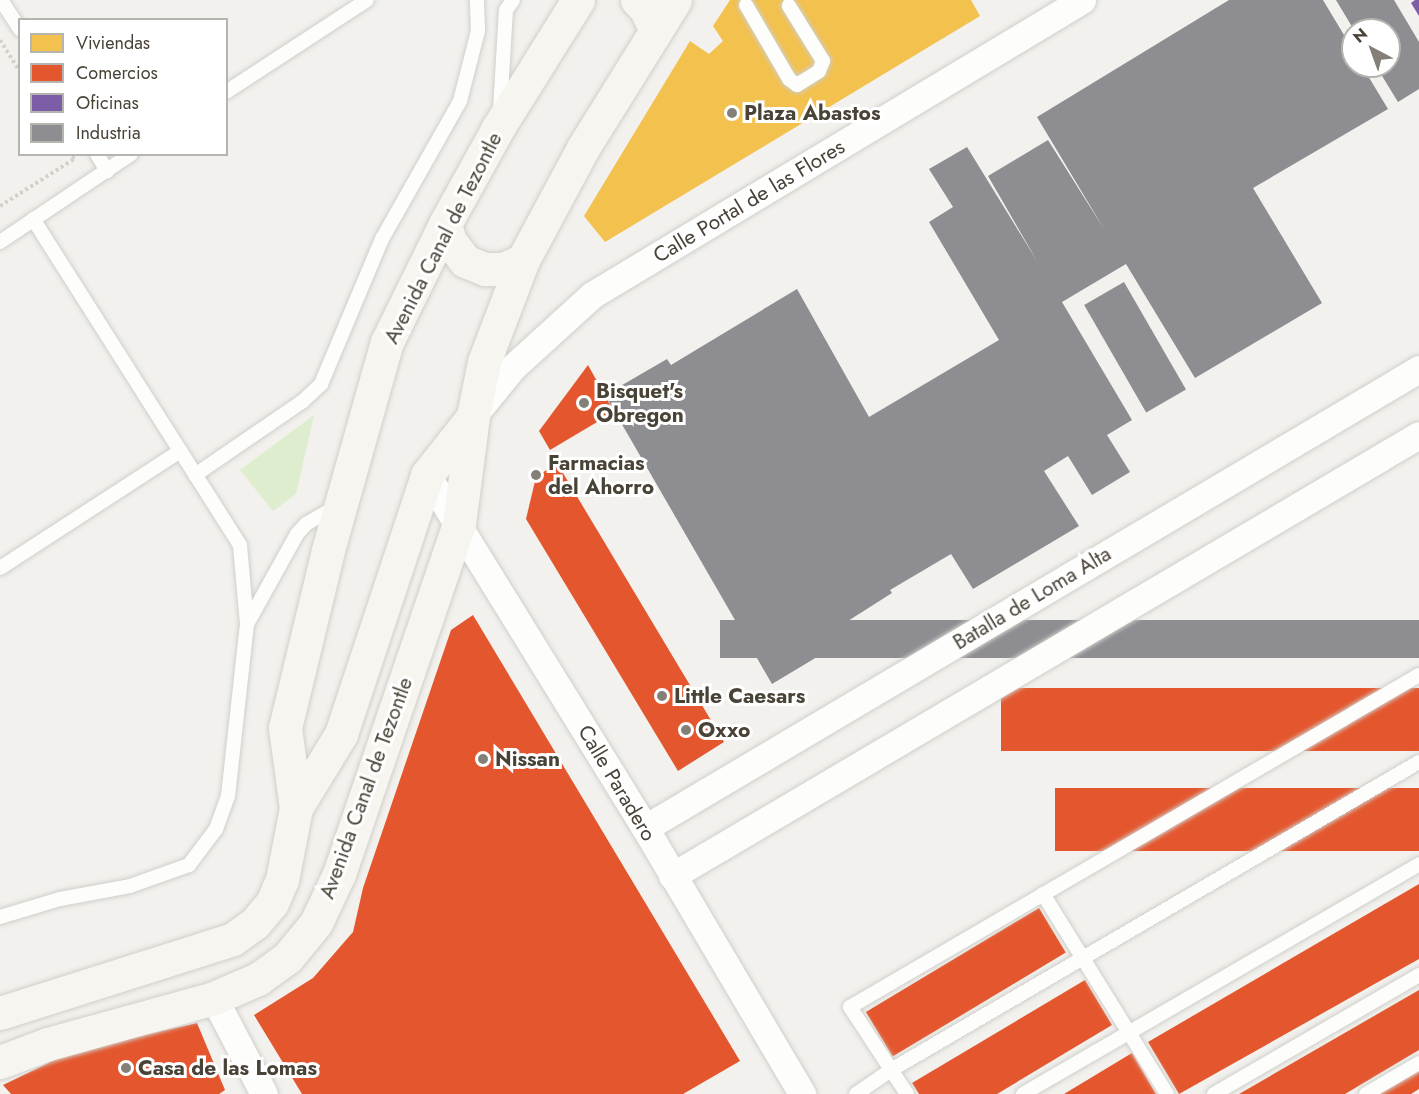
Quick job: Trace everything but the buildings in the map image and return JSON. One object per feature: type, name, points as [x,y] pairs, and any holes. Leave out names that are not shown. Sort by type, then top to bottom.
[{"type":"main road","name":"Avenida Canal de Tezontle","points":[[0,1013],[232,939],[255,922],[272,903],[282,880],[296,808],[285,728],[341,503],[387,342],[445,224],[498,128],[578,0]]},
{"type":"main road","points":[[637,0],[645,8],[656,31]]},
{"type":"main road","name":"Avenida Canal de Tezontle","points":[[0,1062],[48,1044],[214,998],[258,979],[288,957],[316,923],[339,874],[459,525],[473,416],[484,362],[524,260],[582,148],[675,0]]},
{"type":"main road","points":[[445,224],[450,241],[465,261],[485,269],[503,269],[524,260]]},
{"type":"main road","name":"Avenida Canal de Tezontle","points":[[296,808],[341,734],[427,475],[473,416]]},
{"type":"street","name":"Calle Portal de las Flores","points":[[473,416],[513,367],[592,295],[1082,0]]},
{"type":"street","name":"Batalla de Loma Alta","points":[[645,828],[1419,369]]},
{"type":"street","points":[[672,876],[1419,435]]},
{"type":"street","name":"Calle Paradero","points":[[427,475],[645,828],[802,1094]]},
{"type":"street","points":[[214,998],[264,1094]]},
{"type":"lane","points":[[1,0],[18,26]]},
{"type":"lane","points":[[228,91],[368,0]]},
{"type":"lane","points":[[195,475],[303,401],[321,384],[382,239],[460,101],[478,31],[477,0]]},
{"type":"lane","points":[[498,128],[506,10],[513,0]]},
{"type":"lane","points":[[746,5],[789,79],[797,85],[819,71],[824,61],[789,6]]},
{"type":"lane","points":[[98,156],[107,171]]},
{"type":"lane","points":[[0,242],[128,156]]},
{"type":"lane","points":[[0,917],[60,900],[130,886],[189,865],[216,829],[228,796],[248,624],[240,546],[33,219]]},
{"type":"lane","points":[[0,568],[180,451]]},
{"type":"lane","points":[[248,624],[297,534],[306,524],[341,503]]},
{"type":"lane","points":[[907,1094],[850,1007],[1419,675]]},
{"type":"lane","points":[[856,1094],[891,1070],[1419,762]]},
{"type":"lane","points":[[1023,1094],[1419,864]]},
{"type":"lane","points":[[1043,894],[1167,1094]]},
{"type":"lane","points":[[1214,1094],[1419,975]]},
{"type":"lane","points":[[1366,1094],[1419,1063]]},
{"type":"path","points":[[0,40],[18,69]]},
{"type":"path","points":[[0,206],[74,159],[72,156]]},
{"type":"green space","points":[[314,415],[296,494],[273,511],[240,470]]},
{"type":"place","name":"Plaza Abastos","points":[[732,113]]},
{"type":"place","name":"Bisquet's Obregon","points":[[584,403]]},
{"type":"place","name":"Farmacias del Ahorro","points":[[536,475]]},
{"type":"place","name":"Little Caesars","points":[[662,696]]},
{"type":"place","name":"Oxxo","points":[[686,730]]},
{"type":"place","name":"Nissan","points":[[483,759]]},
{"type":"place","name":"Casa de las Lomas","points":[[126,1068]]}]
